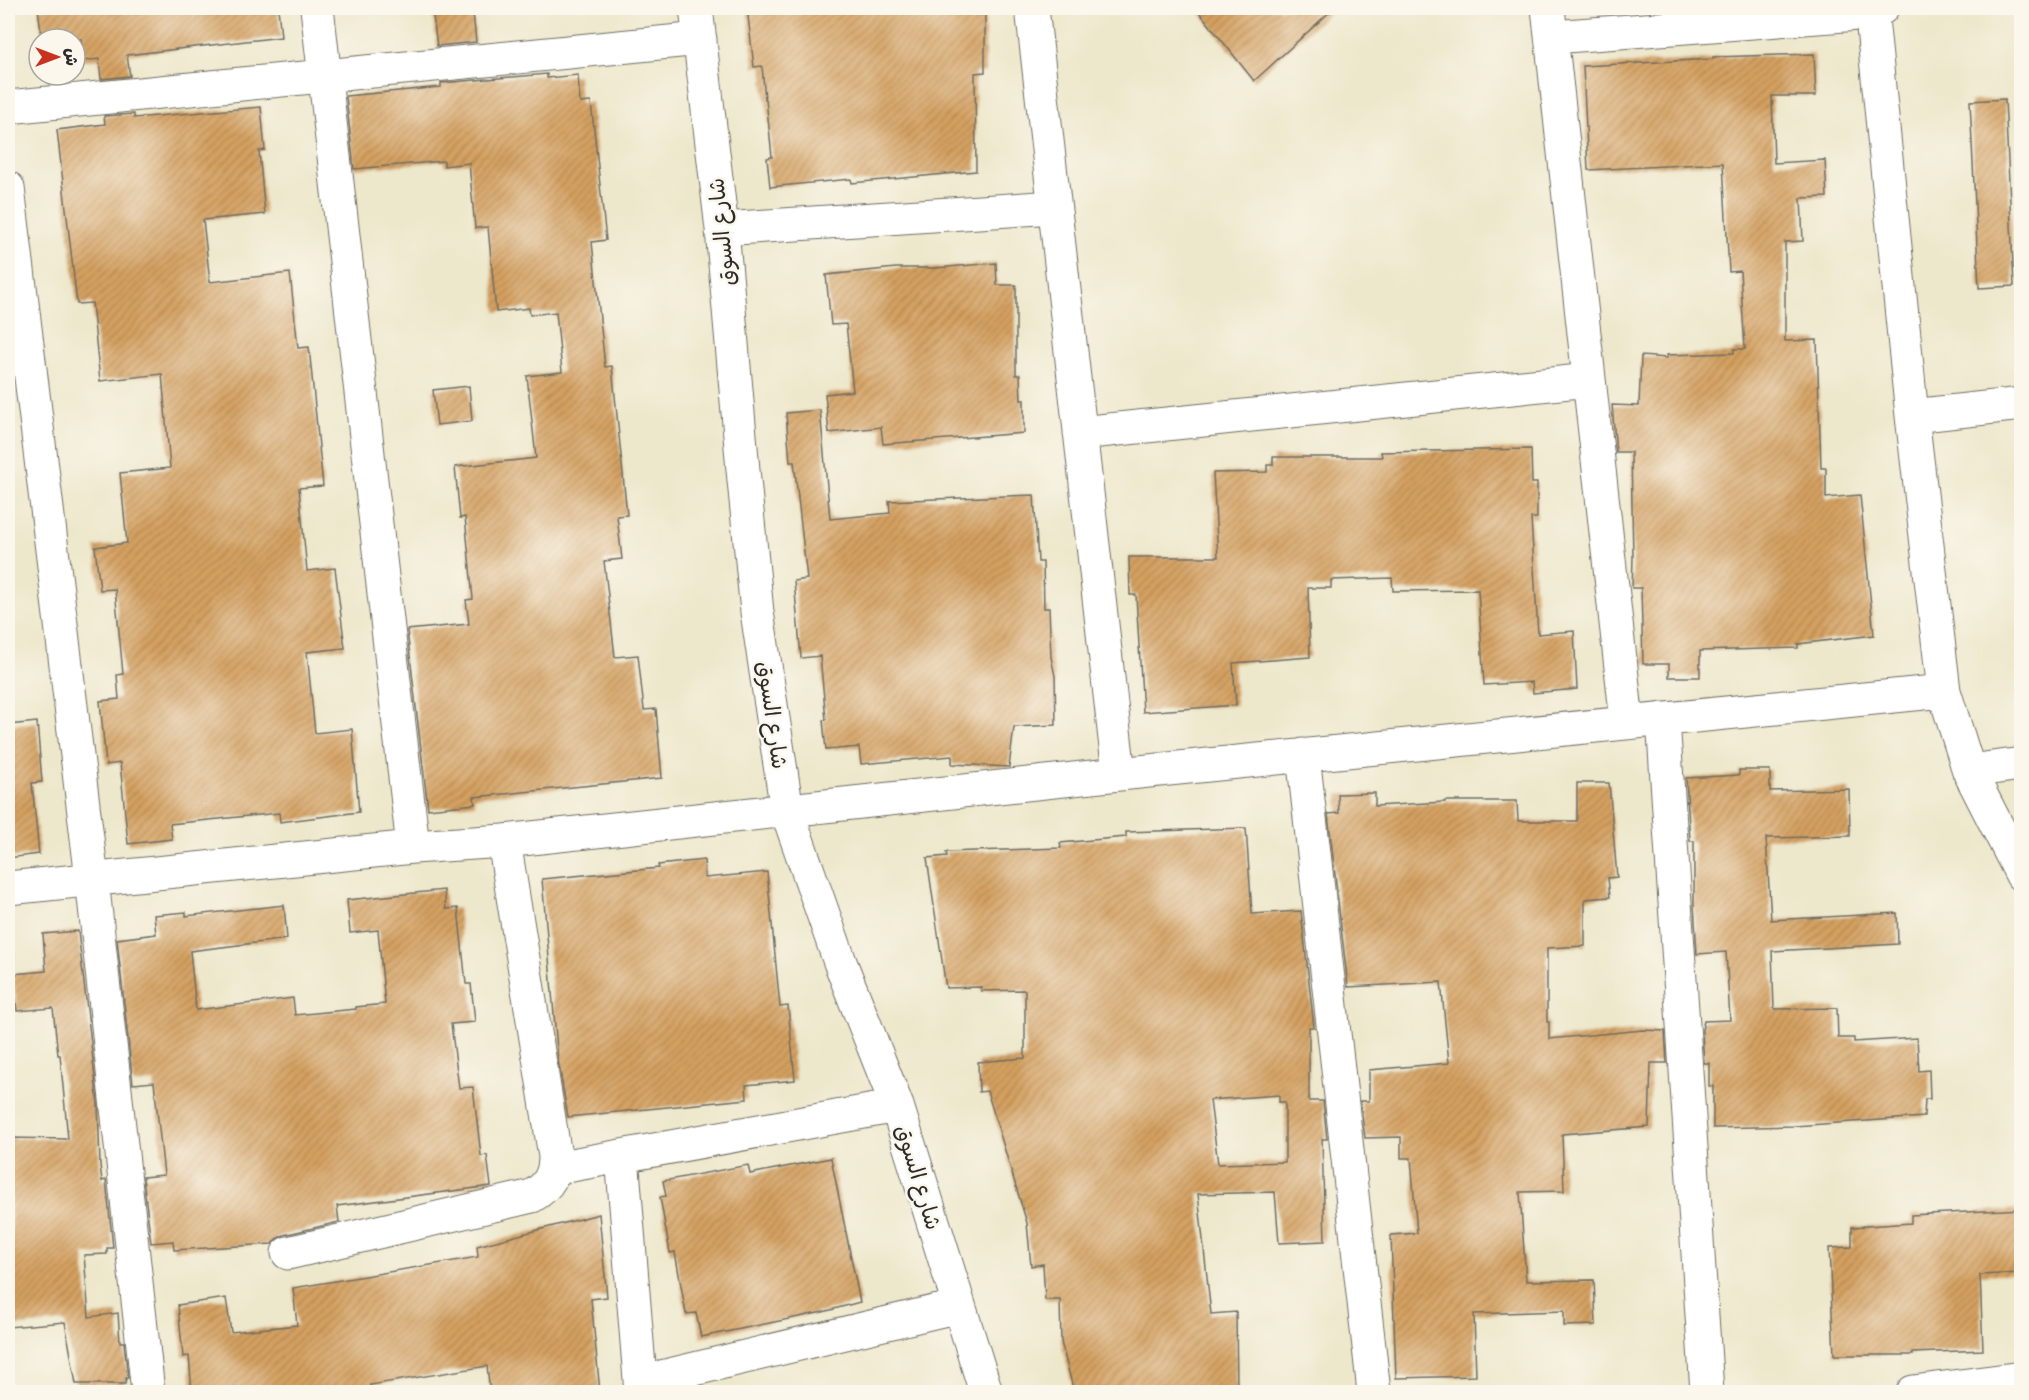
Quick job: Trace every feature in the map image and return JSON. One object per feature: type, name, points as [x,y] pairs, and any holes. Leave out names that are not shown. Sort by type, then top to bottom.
[{"type":"street","points":[[317,8],[413,847]]},
{"type":"street","name":"شارع السوق","points":[[696,8],[722,229],[758,612],[787,811],[840,962],[897,1106],[986,1392]]},
{"type":"street","points":[[1032,8],[1119,774]]},
{"type":"street","points":[[1627,722],[1550,22],[1875,9],[1912,416],[1944,691],[1969,771],[2022,875]]},
{"type":"street","points":[[8,107],[700,39]]},
{"type":"street","points":[[8,188],[92,879],[148,1392]]},
{"type":"street","points":[[722,229],[1054,207]]},
{"type":"street","points":[[1080,433],[1589,380]]},
{"type":"street","points":[[1912,416],[2022,404]]},
{"type":"street","points":[[8,888],[413,847],[504,841],[1119,774],[1944,691]]},
{"type":"street","points":[[1664,718],[1707,1392]]},
{"type":"street","points":[[1303,755],[1374,1392]]},
{"type":"street","points":[[1969,771],[2022,765]]},
{"type":"street","points":[[288,1252],[532,1196],[544,1189],[552,1179],[555,1168],[553,1144],[504,841]]},
{"type":"street","points":[[555,1168],[897,1106]]},
{"type":"street","points":[[622,1156],[641,1387],[959,1306]]},
{"type":"street","points":[[1913,1392],[2022,1378]]},
{"type":"building","points":[[38,8],[278,8],[281,37],[127,55],[130,76],[101,79],[99,59],[87,60],[87,27],[40,27]]},
{"type":"building","points":[[747,8],[985,8],[985,72],[975,73],[976,171],[852,183],[851,179],[770,187],[767,158],[772,157],[762,66],[754,67]]},
{"type":"building","points":[[1196,8],[1334,8],[1254,81]]},
{"type":"building","points":[[473,12],[476,42],[437,46],[433,16]]},
{"type":"building","points":[[1814,54],[1816,96],[1772,96],[1774,163],[1825,160],[1827,197],[1801,198],[1803,241],[1785,242],[1785,341],[1817,340],[1821,468],[1826,468],[1826,498],[1860,495],[1874,635],[1798,644],[1798,648],[1700,651],[1700,677],[1669,677],[1669,664],[1643,664],[1641,588],[1632,588],[1631,452],[1616,452],[1612,405],[1639,406],[1641,356],[1667,358],[1667,355],[1734,353],[1734,349],[1745,349],[1740,271],[1729,272],[1723,163],[1588,170],[1583,66],[1713,59],[1713,57]]},
{"type":"building","points":[[547,74],[547,78],[578,75],[580,103],[591,102],[606,240],[592,242],[605,367],[612,366],[627,515],[617,516],[622,559],[604,561],[615,657],[638,655],[644,710],[656,709],[662,778],[474,797],[475,804],[428,809],[407,630],[469,624],[466,600],[473,599],[465,517],[460,518],[455,467],[536,458],[527,376],[562,372],[556,312],[530,315],[529,308],[496,312],[488,227],[475,228],[469,163],[444,166],[444,161],[354,169],[346,96],[441,87],[441,83]]},
{"type":"building","points":[[2005,99],[2014,286],[1979,288],[1970,101]]},
{"type":"building","points":[[261,107],[265,150],[259,151],[265,214],[203,220],[210,282],[290,273],[298,348],[309,347],[323,486],[299,488],[307,571],[335,568],[345,648],[307,652],[315,733],[352,729],[359,812],[280,822],[279,813],[170,824],[172,839],[128,844],[120,763],[106,765],[100,701],[119,699],[117,675],[123,674],[115,589],[100,590],[95,547],[127,543],[120,473],[170,468],[162,374],[100,381],[92,303],[77,304],[57,130],[105,124],[104,116],[134,114],[134,118]]},
{"type":"building","points":[[996,263],[997,285],[1016,285],[1016,375],[1020,375],[1021,400],[1024,400],[1024,433],[883,444],[881,427],[829,433],[825,394],[853,391],[846,324],[831,325],[826,275],[896,268],[935,268]]},
{"type":"building","points":[[469,386],[472,421],[437,425],[433,390]]},
{"type":"building","points":[[820,410],[830,519],[890,513],[889,501],[1034,495],[1038,562],[1043,562],[1044,608],[1049,608],[1051,657],[1055,676],[1056,725],[1014,727],[1009,767],[952,764],[952,756],[861,764],[859,747],[826,750],[823,720],[826,720],[820,656],[801,658],[794,581],[807,579],[794,462],[790,462],[786,413]]},
{"type":"building","points":[[1531,449],[1532,483],[1537,483],[1537,518],[1531,518],[1538,634],[1574,631],[1577,689],[1533,693],[1532,682],[1484,685],[1478,590],[1393,591],[1392,578],[1331,580],[1331,588],[1308,588],[1310,657],[1233,663],[1236,705],[1143,712],[1136,595],[1130,595],[1129,557],[1218,557],[1213,473],[1267,472],[1267,465],[1273,465],[1273,457],[1382,457],[1381,452]]},
{"type":"building","points":[[37,722],[42,782],[32,783],[39,854],[8,858],[8,725]]},
{"type":"building","points":[[1739,770],[1770,770],[1770,791],[1849,789],[1850,836],[1766,838],[1771,920],[1897,913],[1898,944],[1772,951],[1774,1009],[1837,1008],[1838,1038],[1854,1038],[1854,1042],[1917,1038],[1919,1071],[1929,1070],[1930,1099],[1925,1099],[1924,1117],[1794,1126],[1713,1128],[1713,1086],[1709,1086],[1709,1063],[1704,1063],[1702,1030],[1704,1021],[1730,1020],[1726,952],[1697,954],[1694,841],[1690,841],[1686,778],[1739,775]]},
{"type":"building","points":[[1577,783],[1609,783],[1617,877],[1608,878],[1610,897],[1585,899],[1585,946],[1547,948],[1549,1039],[1643,1030],[1665,1031],[1667,1063],[1651,1063],[1649,1127],[1562,1134],[1564,1191],[1520,1192],[1526,1281],[1594,1280],[1596,1325],[1564,1326],[1564,1311],[1474,1314],[1476,1376],[1396,1378],[1391,1235],[1417,1233],[1411,1158],[1401,1158],[1401,1137],[1365,1138],[1360,1101],[1369,1101],[1369,1070],[1449,1063],[1441,982],[1348,987],[1328,814],[1339,813],[1338,794],[1375,793],[1375,806],[1445,801],[1517,801],[1518,821],[1577,821]]},
{"type":"building","points":[[1246,828],[1252,914],[1301,911],[1314,1027],[1309,1027],[1309,1101],[1323,1101],[1327,1139],[1322,1139],[1325,1241],[1279,1243],[1275,1192],[1198,1194],[1211,1314],[1236,1312],[1237,1392],[1074,1392],[1061,1342],[1060,1300],[1045,1300],[1043,1264],[1031,1266],[1027,1223],[987,1091],[979,1092],[978,1062],[1025,1058],[1025,990],[981,991],[981,987],[946,988],[927,858],[947,856],[946,852],[1061,848],[1060,843],[1126,837],[1126,832]],"holes":[[[1279,1095],[1279,1102],[1285,1102],[1285,1162],[1218,1164],[1210,1100]]]},
{"type":"building","points":[[704,860],[705,878],[767,872],[780,1007],[788,1006],[795,1080],[746,1085],[747,1099],[568,1117],[558,1060],[542,879],[659,868],[658,865]]},
{"type":"building","points":[[444,890],[446,909],[458,908],[466,984],[471,984],[475,1022],[451,1024],[459,1088],[473,1087],[481,1156],[487,1155],[491,1186],[337,1206],[339,1222],[284,1235],[272,1244],[174,1250],[173,1241],[151,1243],[143,1177],[164,1175],[154,1082],[133,1084],[117,939],[156,934],[154,915],[186,912],[186,916],[284,905],[287,939],[190,951],[196,1010],[293,998],[295,1015],[356,1009],[356,1007],[385,1004],[378,930],[350,933],[347,900]]},
{"type":"building","points":[[78,931],[98,1104],[100,1165],[102,1181],[106,1180],[113,1248],[107,1248],[107,1254],[84,1255],[89,1317],[118,1313],[120,1342],[124,1342],[128,1378],[125,1384],[76,1384],[65,1322],[8,1327],[8,1262],[12,1261],[8,1138],[68,1139],[53,1008],[17,1011],[13,974],[46,971],[43,934]]},
{"type":"building","points":[[831,1158],[860,1302],[823,1312],[701,1337],[696,1313],[686,1314],[675,1252],[670,1253],[660,1197],[666,1196],[663,1181],[748,1165],[750,1174]]},
{"type":"building","points":[[2022,1209],[2022,1273],[1980,1275],[1983,1350],[1913,1353],[1913,1355],[1834,1355],[1829,1248],[1852,1247],[1852,1227],[1911,1223],[1911,1215]]},
{"type":"building","points":[[599,1214],[607,1297],[591,1299],[600,1392],[490,1392],[487,1366],[370,1385],[371,1392],[192,1392],[189,1356],[183,1357],[178,1305],[226,1298],[231,1332],[297,1325],[293,1288],[478,1257],[477,1246]]}]
